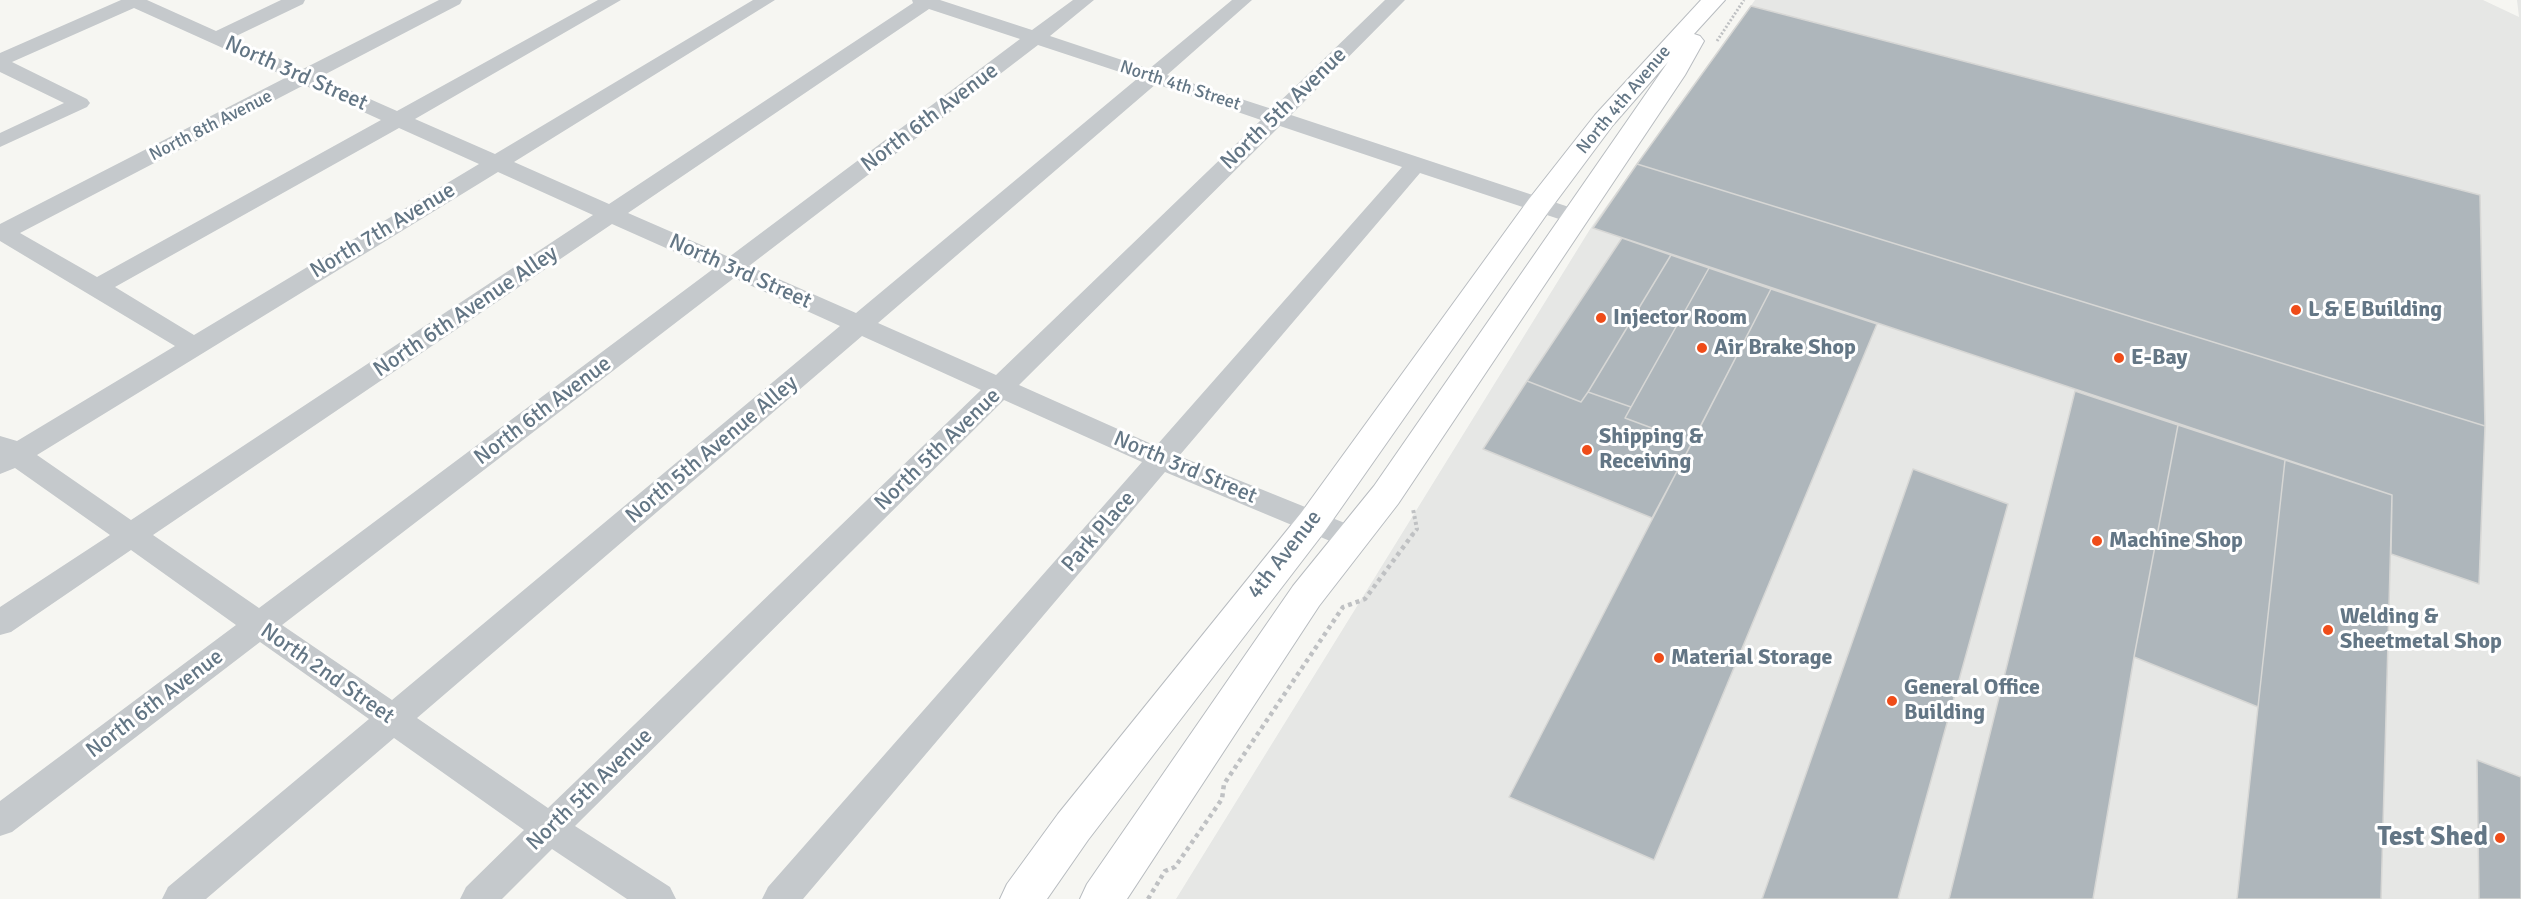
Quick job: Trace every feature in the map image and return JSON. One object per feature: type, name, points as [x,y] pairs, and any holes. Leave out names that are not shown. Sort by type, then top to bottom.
[{"type":"main road","name":"North 4th Avenue","points":[[1539,205],[1604,120],[1649,68],[1714,0]]},
{"type":"main road","name":"North 4th Avenue","points":[[1576,217],[1673,75],[1714,0]]},
{"type":"main road","name":"4th Avenue","points":[[1022,899],[1073,827],[1313,522],[1539,205]]},
{"type":"main road","name":"4th Avenue","points":[[1102,899],[1300,605],[1386,495],[1576,217]]},
{"type":"street","points":[[0,62],[134,0]]},
{"type":"street","name":"North 3rd Street","points":[[134,0],[1162,460],[1352,538]]},
{"type":"street","points":[[216,38],[296,0]]},
{"type":"street","name":"North 8th Avenue","points":[[1,232],[453,0]]},
{"type":"street","points":[[97,287],[612,0]]},
{"type":"street","name":"North 7th Avenue","points":[[5,454],[194,346],[766,0]]},
{"type":"street","name":"North 6th Avenue","points":[[0,822],[1085,0]]},
{"type":"street","name":"North 5th Avenue Alley","points":[[180,899],[1243,0]]},
{"type":"street","name":"North 5th Avenue","points":[[478,899],[1396,0]]},
{"type":"street","name":"North 4th Street","points":[[926,1],[1576,217]]},
{"type":"street","name":"North 6th Avenue Alley","points":[[0,623],[612,215],[926,1]]},
{"type":"street","points":[[0,62],[80,103],[0,141]]},
{"type":"street","name":"Park Place","points":[[780,899],[1416,164]]},
{"type":"street","points":[[1,232],[194,346]]},
{"type":"street","name":"North 2nd Street","points":[[5,454],[130,535],[550,829],[658,899]]},
{"type":"shaded area","points":[[1755,0],[2483,0],[2519,17],[2517,0],[2521,0],[2521,899],[1176,899],[1592,226]]},
{"type":"building","name":"L & E Building","points":[[1751,6],[2480,195],[2485,426],[1637,164]]},
{"type":"building","name":"E-Bay","points":[[1637,164],[2485,426],[2479,584],[2391,554],[2392,495],[1593,228]]},
{"type":"building","name":"Injector Room","points":[[1622,238],[1671,255],[1588,392],[1581,402],[1527,381]]},
{"type":"building","points":[[1671,255],[1709,268],[1631,407],[1588,392]]},
{"type":"building","name":"Air Brake Shop","points":[[1709,268],[1771,289],[1692,443],[1625,418]]},
{"type":"building","name":"Material Storage","points":[[1771,289],[1877,324],[1654,860],[1509,797]]},
{"type":"building","name":"Shipping & Receiving","points":[[1527,381],[1581,402],[1588,392],[1631,407],[1625,418],[1692,443],[1652,518],[1483,449]]},
{"type":"building","name":"Machine Shop","points":[[2075,391],[2178,425],[2134,657],[2093,899],[1949,899]]},
{"type":"building","points":[[2178,425],[2285,460],[2258,707],[2134,657]]},
{"type":"building","name":"Welding & Sheetmetal Shop","points":[[2285,460],[2392,495],[2381,899],[2237,899]]},
{"type":"building","name":"General Office Building","points":[[1913,469],[2008,504],[1898,899],[1762,899]]},
{"type":"building","name":"Test Shed","points":[[2477,760],[2521,777],[2521,899],[2479,899]]},
{"type":"place","name":"L & E Building","points":[[2296,310]]},
{"type":"place","name":"Injector Room","points":[[1601,318]]},
{"type":"place","name":"Air Brake Shop","points":[[1702,348]]},
{"type":"place","name":"E-Bay","points":[[2119,358]]},
{"type":"place","name":"Shipping & Receiving","points":[[1587,450]]},
{"type":"place","name":"Machine Shop","points":[[2097,541]]},
{"type":"place","name":"Welding & Sheetmetal Shop","points":[[2328,630]]},
{"type":"place","name":"Material Storage","points":[[1659,658]]},
{"type":"place","name":"General Office Building","points":[[1892,701]]},
{"type":"place","name":"Test Shed","points":[[2500,838]]}]
